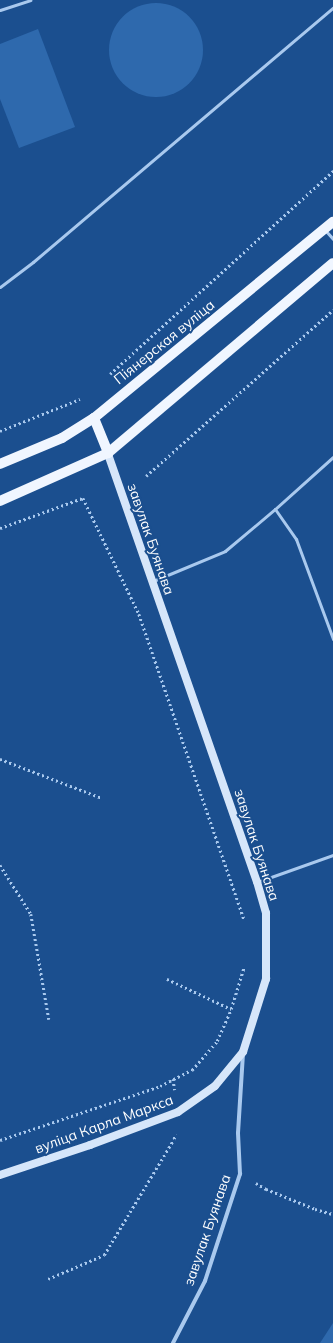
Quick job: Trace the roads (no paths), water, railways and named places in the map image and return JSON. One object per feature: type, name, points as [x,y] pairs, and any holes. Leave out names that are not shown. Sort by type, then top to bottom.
[{"type":"main road","name":"Піянерская вуліца","points":[[0,464],[62,438],[94,418],[333,222]]},
{"type":"main road","points":[[0,501],[108,453],[333,263]]},
{"type":"main road","points":[[94,418],[108,453]]},
{"type":"main road","name":"завулак Буянава","points":[[108,453],[257,882],[266,913],[266,979],[243,1052]]},
{"type":"main road","name":"вуліца Карла Маркса","points":[[0,1175],[90,1145],[178,1112],[214,1086],[243,1052]]},
{"type":"street","name":"завулак Буянава","points":[[173,1343],[205,1281],[240,1174],[238,1132],[243,1052]]},
{"type":"lane","points":[[0,10],[30,0]]},
{"type":"lane","points":[[0,288],[33,262],[333,8]]},
{"type":"lane","points":[[325,230],[333,240]]},
{"type":"lane","points":[[152,581],[225,551],[275,509],[333,456]]},
{"type":"lane","points":[[275,509],[296,539],[333,639]]},
{"type":"lane","points":[[257,882],[333,855]]}]
